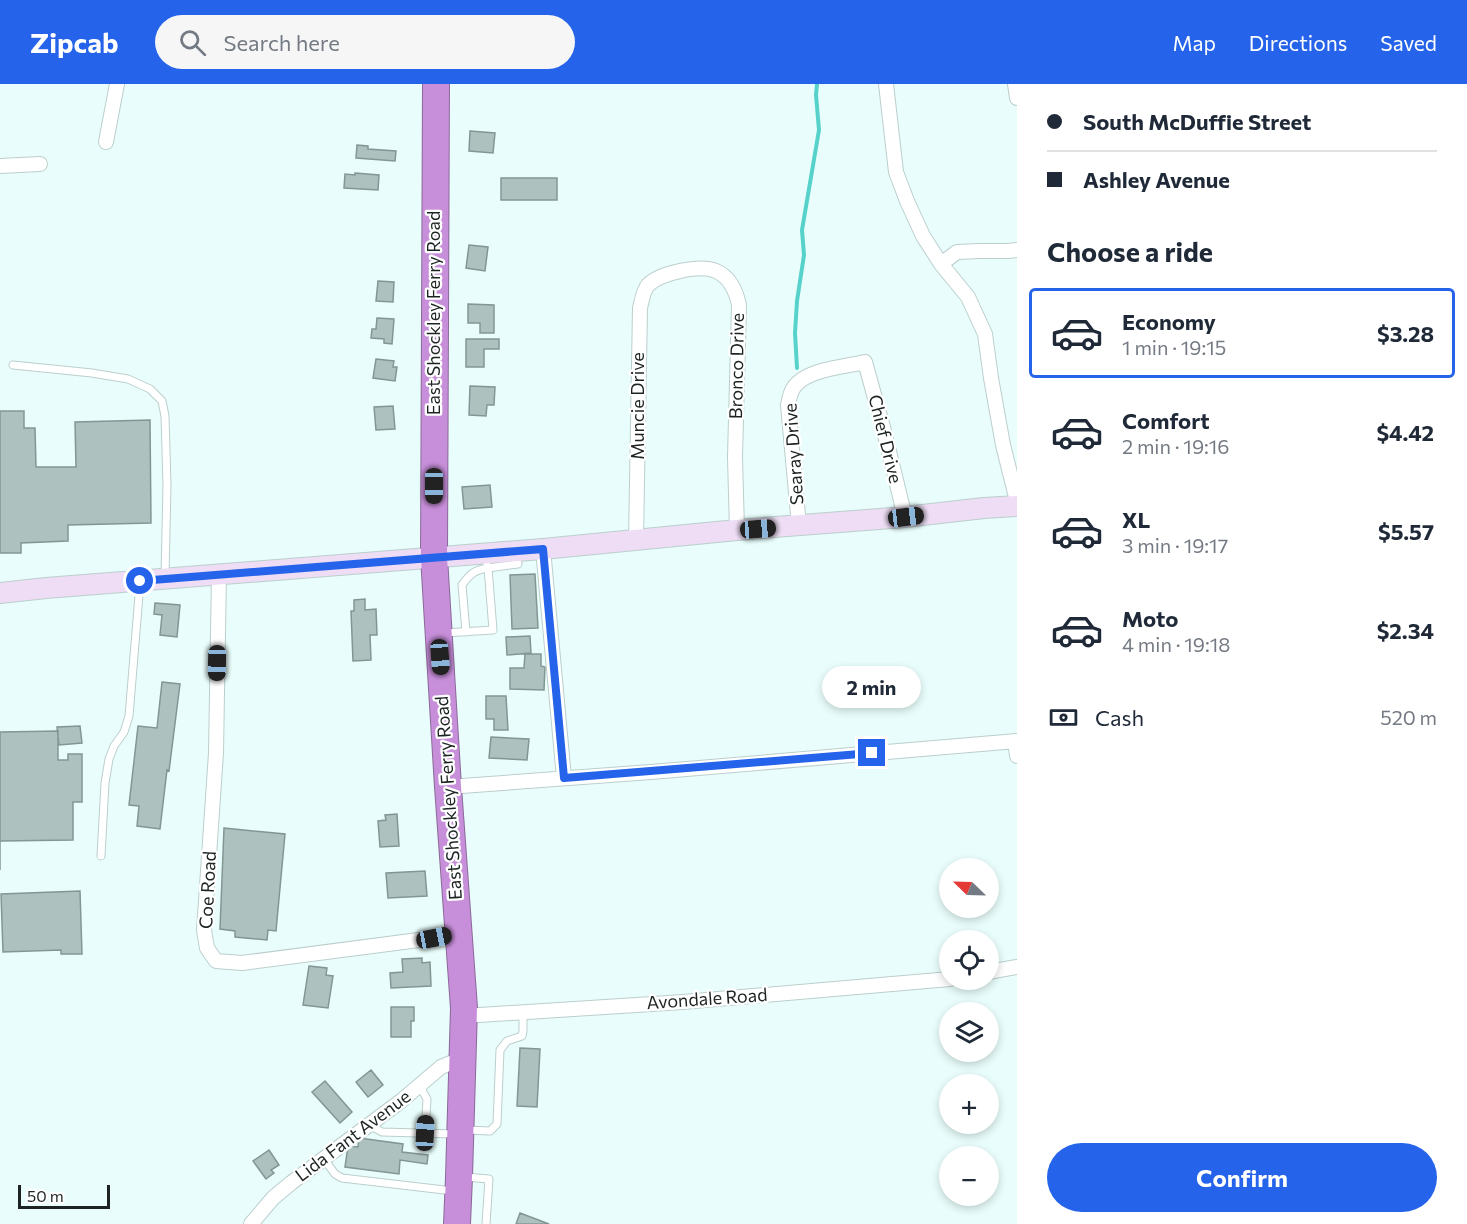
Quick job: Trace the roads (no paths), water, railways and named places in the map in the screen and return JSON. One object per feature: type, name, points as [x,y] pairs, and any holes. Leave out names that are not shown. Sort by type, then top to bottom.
[{"type":"highway","name":"East Shockley Ferry Road","points":[[436,84],[434,557],[447,787],[464,1016],[457,1224]]},
{"type":"street","points":[[106,142],[117,84]]},
{"type":"street","points":[[886,84],[896,172],[907,201],[923,236],[941,264],[968,297],[985,334],[1003,445],[1017,501]]},
{"type":"street","points":[[1015,84],[1017,98]]},
{"type":"street","points":[[0,166],[40,164]]},
{"type":"street","points":[[941,264],[957,252],[1017,250]]},
{"type":"street","name":"Bronco Drive","points":[[658,278],[678,271],[706,268],[717,271],[732,284],[737,294],[739,305],[735,457],[737,530]]},
{"type":"street","name":"Muncie Drive","points":[[636,540],[640,308],[646,287],[658,278]]},
{"type":"street","name":"Chief Drive","points":[[865,362],[906,517]]},
{"type":"street","name":"Searay Drive","points":[[799,526],[788,405],[790,394],[795,385],[812,374],[865,362]]},
{"type":"street","points":[[0,593],[434,557],[487,561],[516,551],[1017,506]]},
{"type":"street","points":[[543,549],[564,778]]},
{"type":"street","name":"Coe Road","points":[[219,574],[216,753],[204,930],[207,948],[216,961],[242,963],[458,933]]},
{"type":"street","points":[[447,787],[1016,741],[1017,756]]},
{"type":"street","points":[[999,970],[1017,967]]},
{"type":"street","name":"Avondale Road","points":[[464,1016],[683,1002],[939,980]]},
{"type":"street","name":"Lida Fant Avenue","points":[[251,1224],[273,1198],[323,1158],[401,1101],[441,1066],[463,1058]]},
{"type":"lane","points":[[13,365],[128,379],[150,389],[162,401],[165,416],[167,485],[165,579]]},
{"type":"lane","points":[[438,634],[493,630],[487,561]]},
{"type":"lane","points":[[466,632],[462,585],[487,561]]},
{"type":"lane","points":[[101,856],[105,783],[109,759],[114,746],[124,732],[129,716],[140,581]]},
{"type":"lane","points":[[481,598],[491,598]]},
{"type":"lane","points":[[368,1124],[382,1132],[490,1131],[497,1124],[501,1050],[507,1041],[522,1036],[522,1012]]},
{"type":"lane","points":[[420,1085],[427,1099],[425,1133]]},
{"type":"lane","points":[[323,1158],[335,1174],[342,1178],[459,1185],[489,1179],[486,1224]]},
{"type":"waterway","points":[[797,368],[795,333],[804,255],[802,230],[819,130],[817,84]]}]
